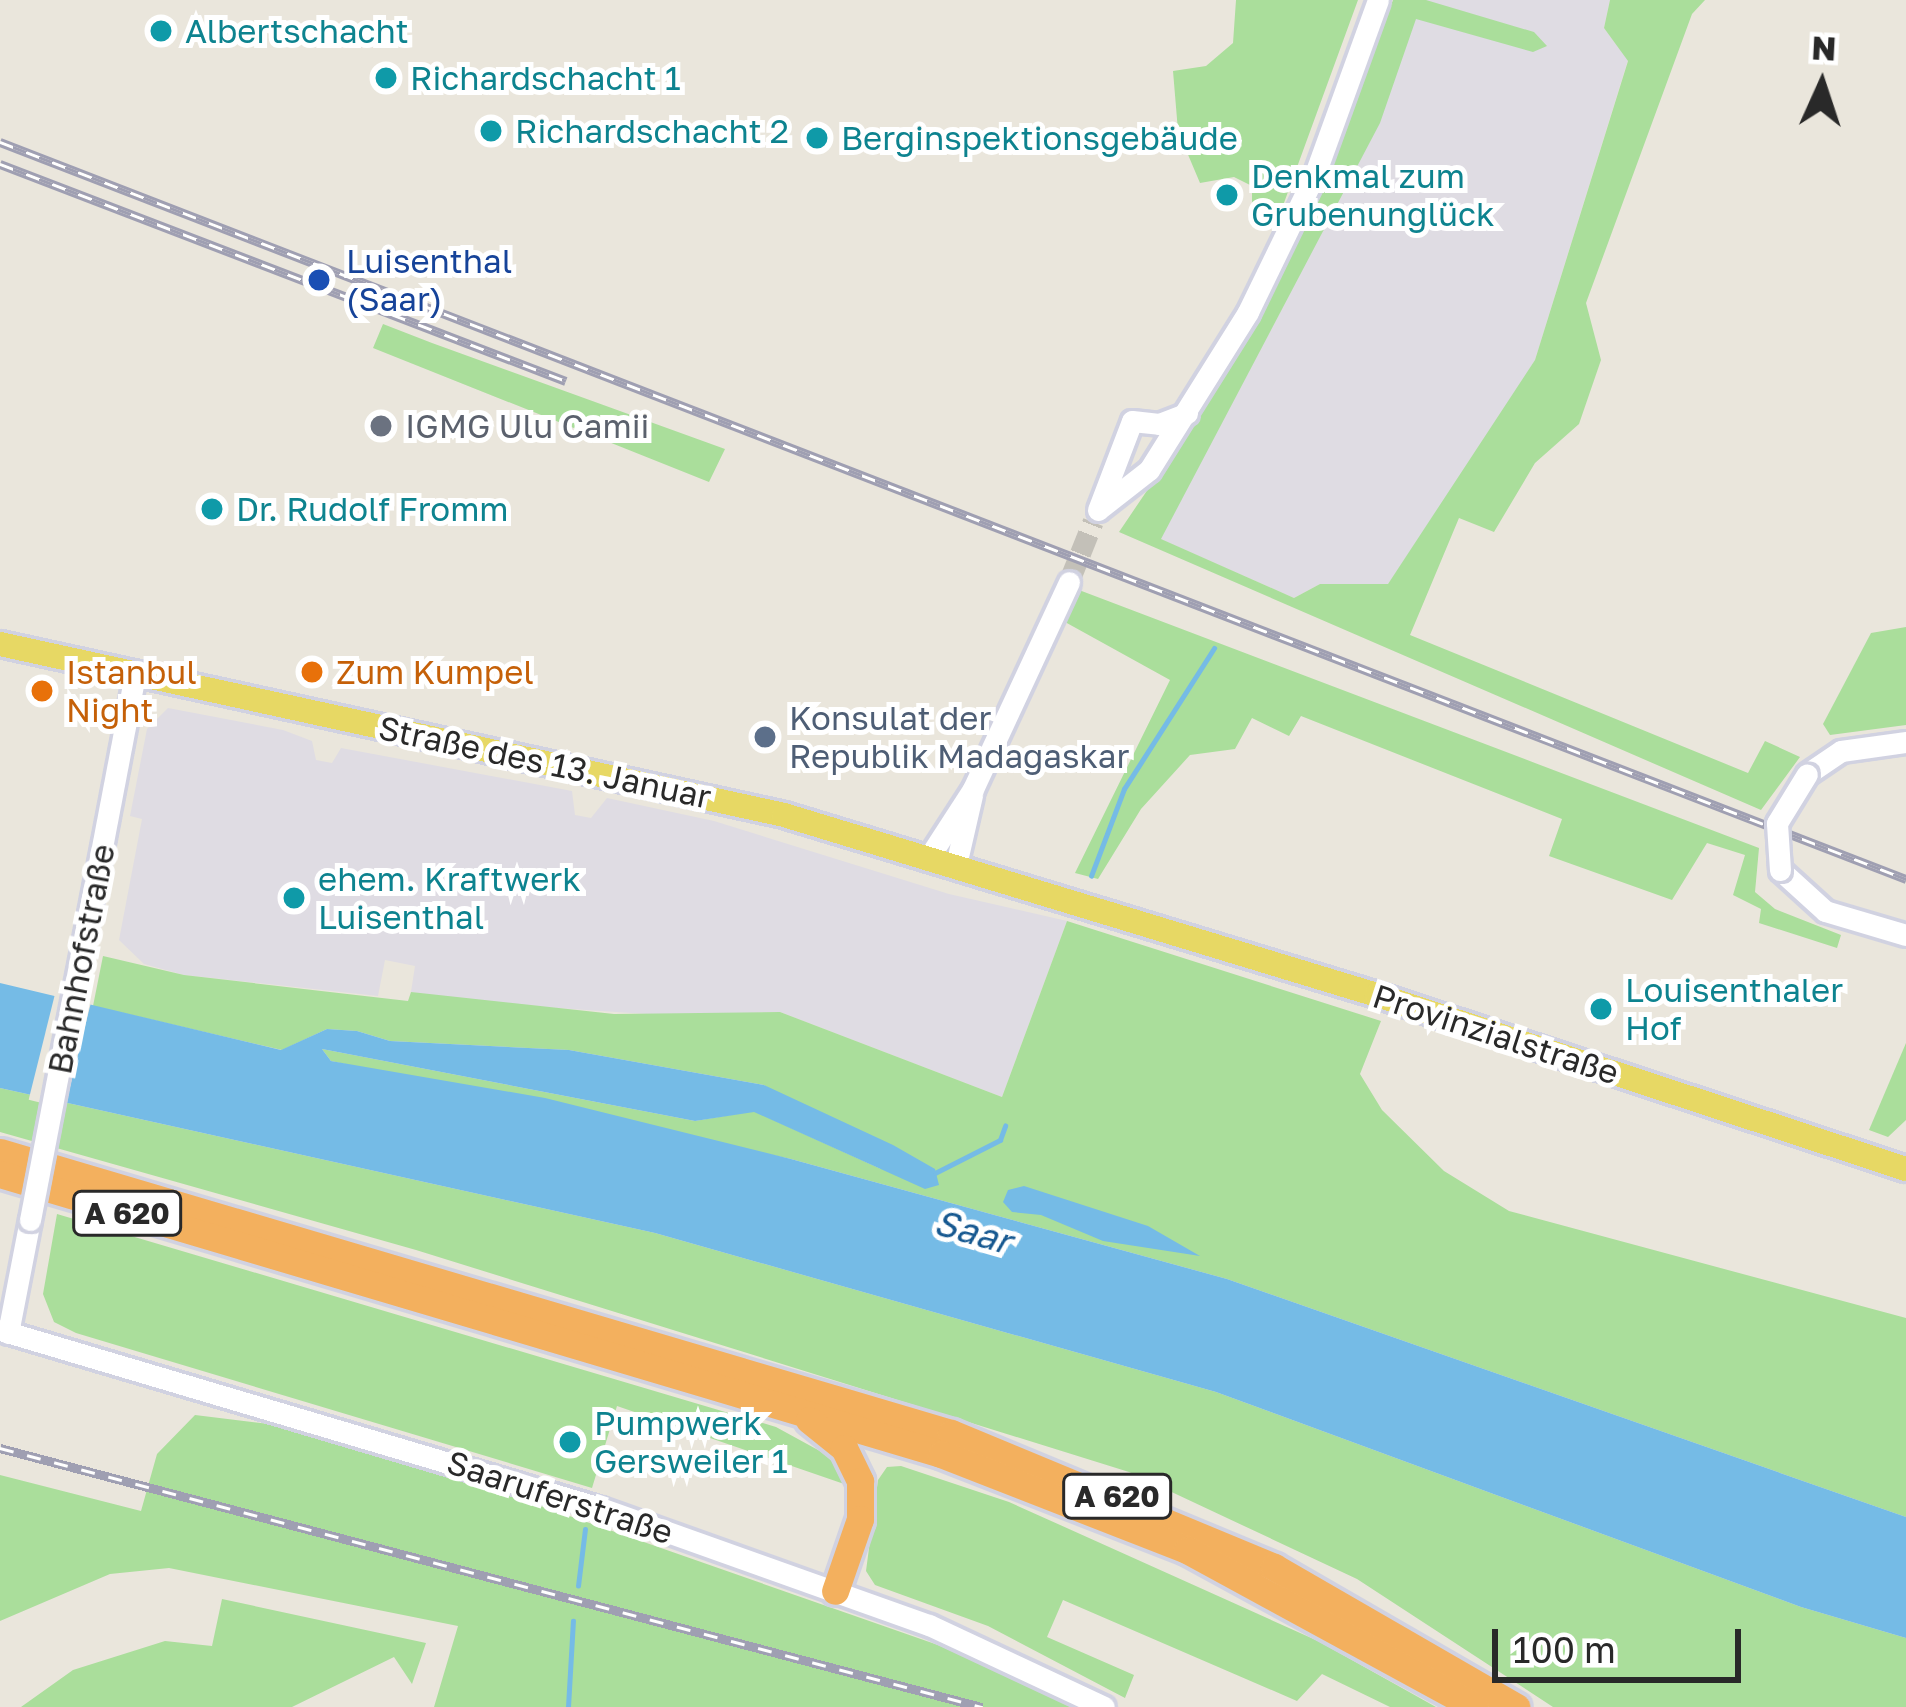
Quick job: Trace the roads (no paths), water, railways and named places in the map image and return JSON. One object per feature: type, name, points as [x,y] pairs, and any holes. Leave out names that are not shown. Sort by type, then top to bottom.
[{"type":"highway","name":"A 620","points":[[0,1152],[572,1319],[762,1398],[941,1454],[1187,1550],[1475,1707]]},
{"type":"highway","name":"A 620","points":[[0,1174],[586,1347],[686,1364],[951,1433],[1107,1491],[1323,1592],[1516,1707]]},
{"type":"highway","points":[[762,1398],[830,1434],[860,1481],[860,1519],[836,1591]]},
{"type":"main road","points":[[1187,413],[1159,424],[1132,421],[1096,515],[1149,470],[1187,413],[1289,231],[1378,0]]},
{"type":"main road","points":[[929,856],[973,788],[1069,582]]},
{"type":"main road","name":"Straße des 13. Januar","points":[[0,644],[620,776],[929,856],[1084,903]]},
{"type":"main road","name":"Bahnhofstraße","points":[[4,1332],[27,1244],[135,674]]},
{"type":"main road","points":[[1906,742],[1841,751],[1808,774],[1778,823],[1780,870],[1825,911],[1906,935]]},
{"type":"main road","points":[[956,865],[973,788]]},
{"type":"main road","name":"Provinzialstraße","points":[[1084,903],[1906,1169]]},
{"type":"main road","name":"Bahnhofstraße","points":[[0,1280],[27,1244]]},
{"type":"main road","name":"Saaruferstraße","points":[[4,1332],[481,1469],[836,1591],[1104,1707]]},
{"type":"water","name":"Saar","points":[[0,983],[281,1050],[327,1029],[357,1031],[390,1041],[569,1050],[764,1085],[935,1169],[939,1185],[925,1189],[754,1112],[695,1121],[322,1049],[331,1061],[545,1098],[791,1159],[1227,1279],[1906,1517],[1906,1638],[1801,1607],[1216,1392],[655,1233],[0,1088]]},
{"type":"water","points":[[1024,1186],[1148,1226],[1200,1256],[1103,1241],[1041,1215],[1012,1212],[1003,1202],[1008,1190]]},
{"type":"waterway","points":[[1091,876],[1124,789],[1214,648]]},
{"type":"waterway","points":[[935,1173],[1000,1140],[1005,1126]]},
{"type":"waterway","points":[[578,1586],[585,1529]]},
{"type":"waterway","points":[[568,1707],[573,1621]]},
{"type":"tunnel","points":[[1069,582],[1093,522]]},
{"type":"railway","points":[[0,142],[1906,879]]},
{"type":"railway","points":[[0,164],[566,381]]},
{"type":"railway","points":[[0,1448],[982,1707]]},
{"type":"place","name":"Albertschacht","points":[[161,31]]},
{"type":"place","name":"Richardschacht 1","points":[[386,78]]},
{"type":"place","name":"Richardschacht 2","points":[[491,131]]},
{"type":"place","name":"Berginspektionsgebäude","points":[[817,138]]},
{"type":"place","name":"Denkmal zum Grubenunglück","points":[[1227,195]]},
{"type":"place","name":"Luisenthal (Saar)","points":[[319,280]]},
{"type":"place","name":"IGMG Ulu Camii","points":[[381,426]]},
{"type":"place","name":"Dr. Rudolf Fromm","points":[[212,509]]},
{"type":"place","name":"Zum Kumpel","points":[[312,672]]},
{"type":"place","name":"Istanbul Night","points":[[42,691]]},
{"type":"place","name":"Konsulat der Republik Madagaskar","points":[[765,737]]},
{"type":"place","name":"ehem. Kraftwerk Luisenthal","points":[[294,898]]},
{"type":"place","name":"Louisenthaler Hof","points":[[1601,1009]]},
{"type":"place","name":"Pumpwerk Gersweiler 1","points":[[570,1442]]}]
